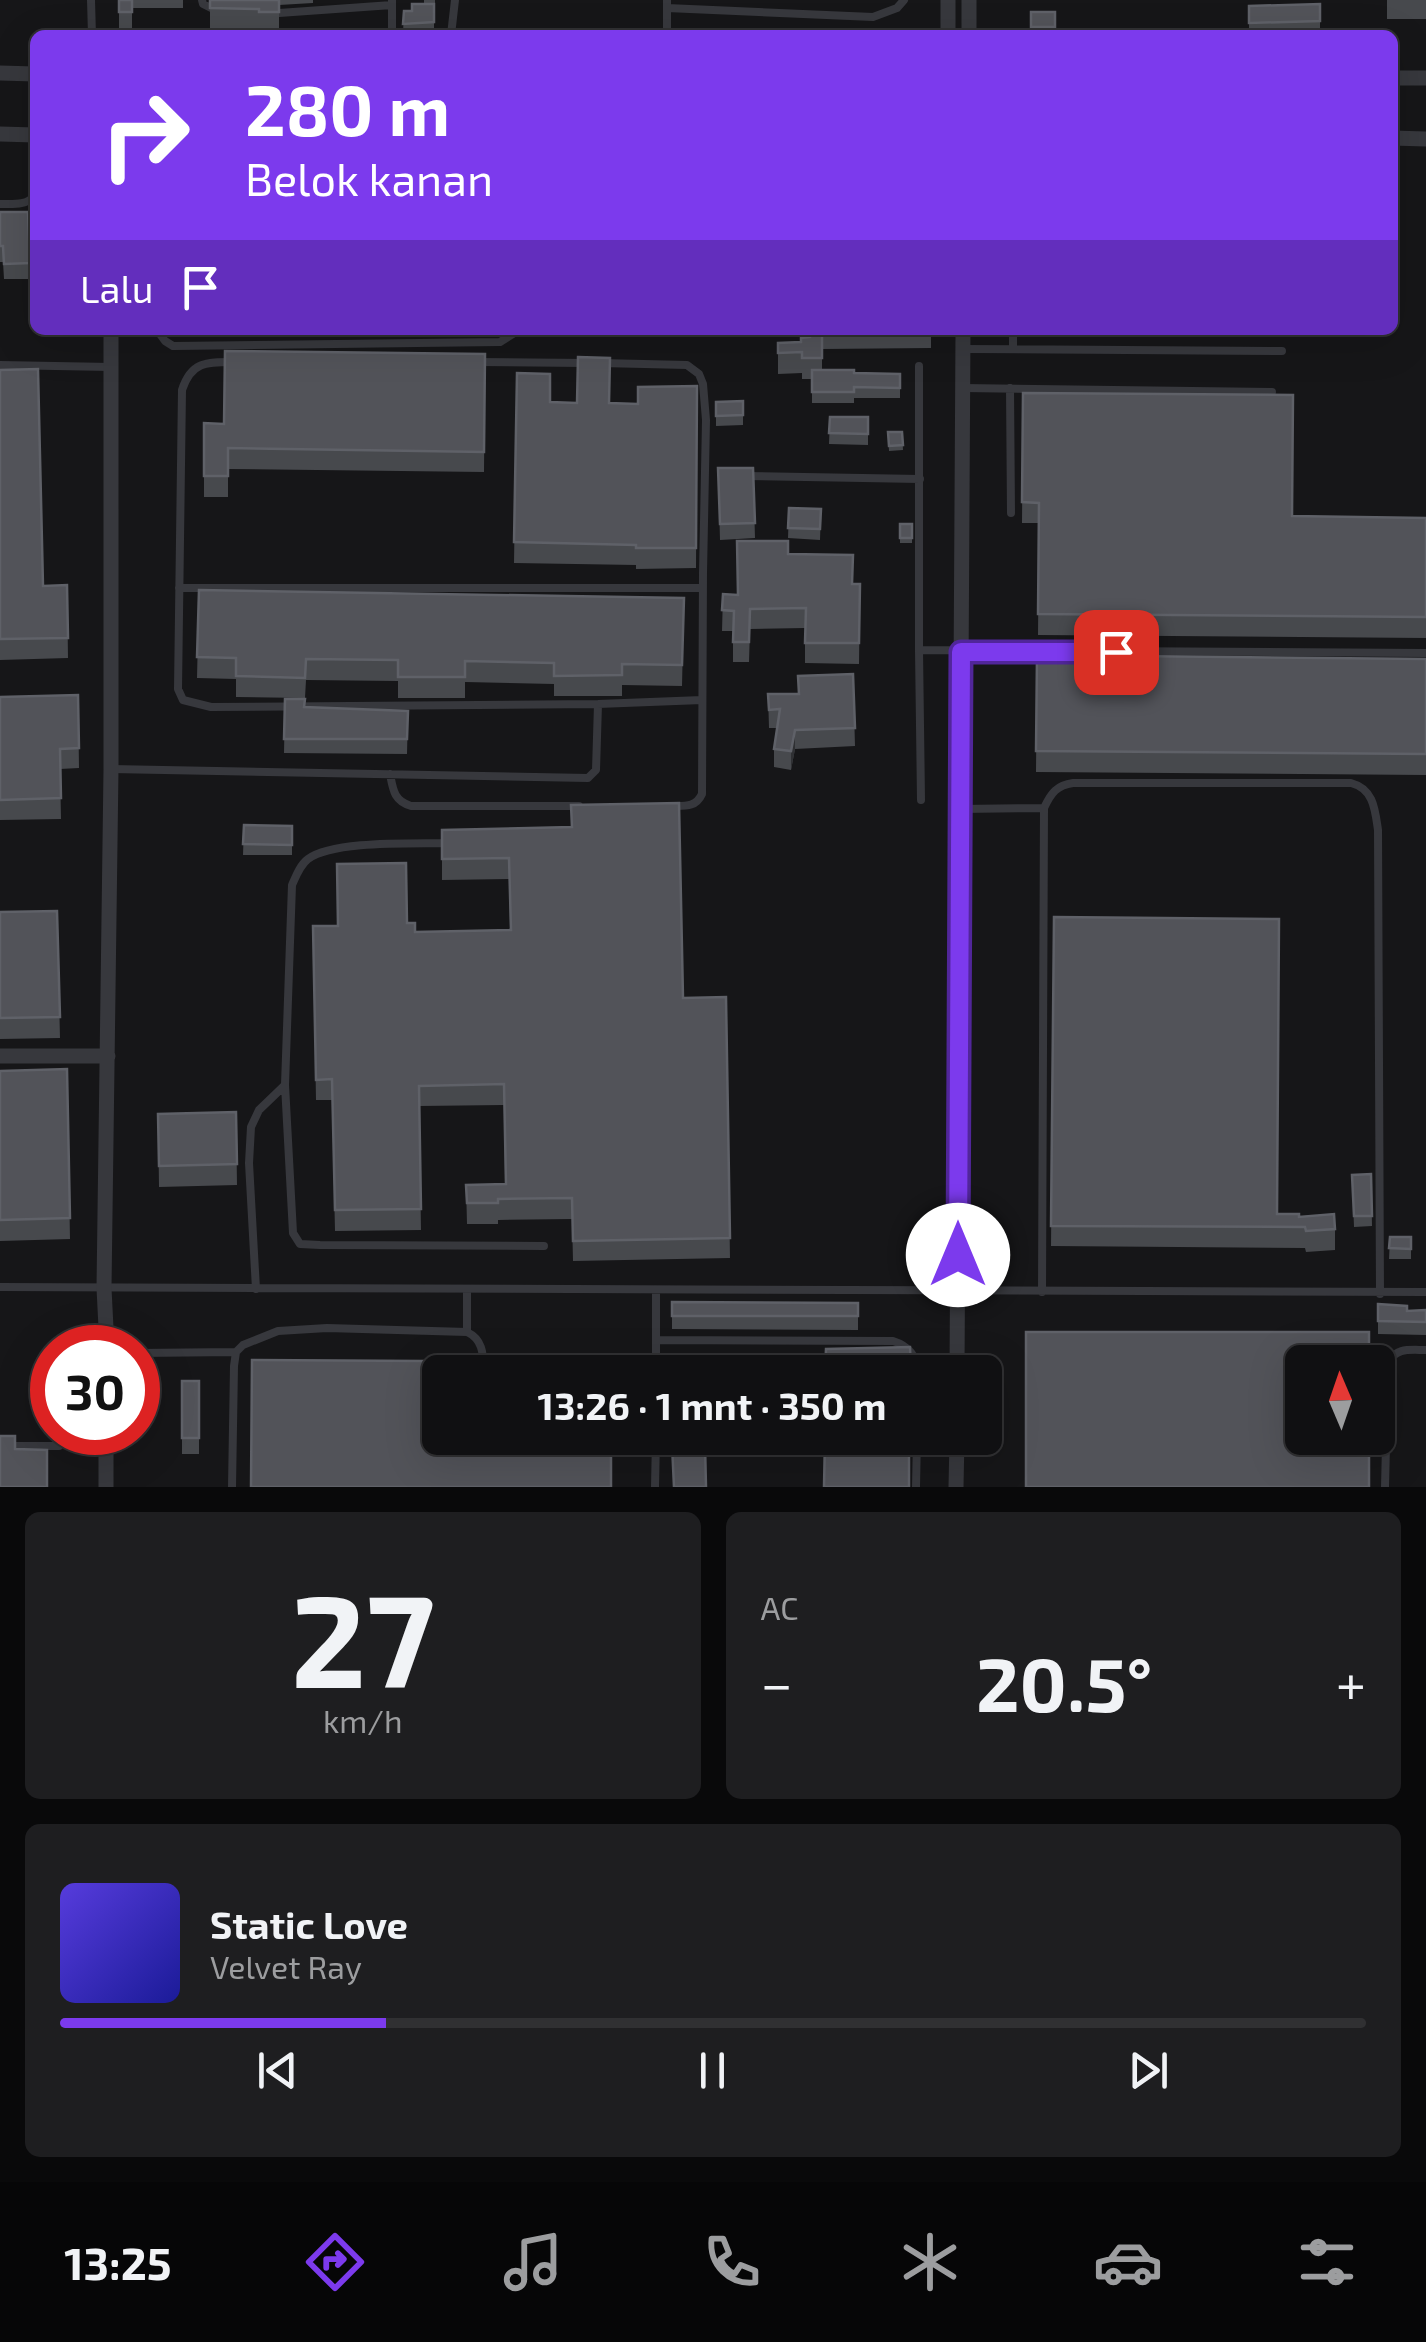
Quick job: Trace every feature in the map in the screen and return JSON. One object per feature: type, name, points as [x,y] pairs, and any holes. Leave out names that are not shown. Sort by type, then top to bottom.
[{"type":"street","points":[[948,0],[948,30]]},
{"type":"street","points":[[969,0],[969,30]]},
{"type":"street","points":[[0,73],[30,74]]},
{"type":"street","points":[[1398,78],[1426,78]]},
{"type":"street","points":[[0,134],[30,135]]},
{"type":"street","points":[[1398,138],[1426,138]]},
{"type":"street","points":[[106,1325],[111,335]]},
{"type":"street","points":[[957,1355],[963,335]]},
{"type":"street","points":[[0,1056],[108,1056]]},
{"type":"street","points":[[106,1455],[106,1487]]},
{"type":"street","points":[[956,1487],[957,1455]]},
{"type":"lane","points":[[92,0],[92,30]]},
{"type":"lane","points":[[202,0],[214,10],[229,12]]},
{"type":"lane","points":[[452,30],[455,0]]},
{"type":"lane","points":[[667,30],[667,4],[873,16],[897,8],[904,0]]},
{"type":"lane","points":[[280,13],[392,2],[392,30]]},
{"type":"lane","points":[[0,204],[30,201]]},
{"type":"lane","points":[[161,335],[173,346],[500,342],[511,335]]},
{"type":"lane","points":[[1013,335],[1013,348]]},
{"type":"lane","points":[[963,349],[1282,351]]},
{"type":"lane","points":[[250,362],[204,363],[197,366],[182,390],[180,697],[190,704],[211,707],[702,700]]},
{"type":"lane","points":[[464,362],[687,365],[702,384],[706,420],[702,794],[695,804],[668,806]]},
{"type":"lane","points":[[0,365],[111,366]]},
{"type":"lane","points":[[920,366],[921,800]]},
{"type":"lane","points":[[963,388],[1272,392]]},
{"type":"lane","points":[[1010,388],[1011,513]]},
{"type":"lane","points":[[725,476],[920,479]]},
{"type":"lane","points":[[179,588],[702,588]]},
{"type":"lane","points":[[920,650],[1426,653]]},
{"type":"lane","points":[[110,769],[588,778],[596,770],[598,704]]},
{"type":"lane","points":[[390,774],[395,796],[411,806],[589,806]]},
{"type":"lane","points":[[1042,1292],[1044,808],[1050,794],[1074,784],[1352,784],[1367,790],[1375,806],[1378,830],[1380,1294]]},
{"type":"lane","points":[[960,810],[1044,808]]},
{"type":"lane","points":[[460,842],[343,847],[308,859],[298,871],[292,886],[285,1085],[292,1233],[300,1244],[544,1246]]},
{"type":"lane","points":[[256,1289],[249,1162],[251,1127],[259,1110],[285,1085]]},
{"type":"lane","points":[[0,1288],[1426,1292]]},
{"type":"lane","points":[[467,1290],[467,1332]]},
{"type":"lane","points":[[656,1290],[657,1355]]},
{"type":"lane","points":[[232,1487],[236,1352],[254,1339],[278,1331],[327,1328],[467,1332],[477,1338],[482,1355]]},
{"type":"lane","points":[[657,1340],[893,1342],[907,1347],[913,1355]]},
{"type":"lane","points":[[1385,1487],[1388,1363],[1400,1350],[1426,1350]]},
{"type":"lane","points":[[160,1353],[236,1352]]},
{"type":"lane","points":[[0,1446],[30,1446]]},
{"type":"lane","points":[[656,1455],[656,1487]]},
{"type":"lane","points":[[916,1455],[916,1487]]},
{"type":"building","points":[[119,0],[132,0],[132,12],[119,12]]},
{"type":"building","points":[[210,0],[279,0],[279,12],[210,8]]},
{"type":"building","points":[[412,4],[434,4],[434,22],[403,24],[404,11],[412,11]]},
{"type":"building","points":[[1320,4],[1320,21],[1249,23],[1249,6]]},
{"type":"building","points":[[1031,12],[1055,12],[1055,27],[1031,27]]},
{"type":"building","points":[[0,212],[28,212],[30,263],[4,264]]},
{"type":"building","points":[[822,335],[822,358],[802,358],[802,352],[778,353],[778,343],[801,342],[801,338]]},
{"type":"building","points":[[225,351],[485,354],[484,452],[228,448],[228,476],[204,476],[204,423],[224,424]]},
{"type":"building","points":[[578,357],[610,358],[609,403],[638,404],[638,387],[697,386],[696,548],[514,542],[517,373],[550,374],[550,402],[577,403]]},
{"type":"building","points":[[38,369],[43,586],[67,585],[68,638],[0,639],[0,370]]},
{"type":"building","points":[[812,370],[900,374],[900,388],[854,387],[854,392],[812,392]]},
{"type":"building","points":[[1023,393],[1293,395],[1292,516],[1426,518],[1426,617],[1038,614],[1039,503],[1022,502]]},
{"type":"building","points":[[743,401],[743,415],[716,416],[716,402]]},
{"type":"building","points":[[830,417],[868,417],[868,434],[829,433]]},
{"type":"building","points":[[888,432],[902,432],[903,445],[889,446]]},
{"type":"building","points":[[718,468],[753,468],[755,523],[720,524]]},
{"type":"building","points":[[789,508],[821,509],[820,529],[788,528]]},
{"type":"building","points":[[900,524],[912,524],[912,538],[900,538]]},
{"type":"building","points":[[737,541],[788,541],[788,554],[853,555],[852,584],[860,584],[859,643],[805,643],[806,608],[750,609],[749,642],[733,642],[734,611],[722,610],[723,594],[738,595]]},
{"type":"building","points":[[199,590],[684,598],[682,665],[622,664],[622,675],[554,676],[554,663],[465,661],[465,677],[398,677],[398,660],[306,659],[305,678],[236,676],[236,658],[197,657]]},
{"type":"building","points":[[1037,655],[1426,659],[1426,754],[1036,751]]},
{"type":"building","points":[[853,674],[855,728],[795,730],[791,751],[774,749],[780,709],[769,710],[768,694],[799,694],[798,676]]},
{"type":"building","points":[[78,695],[79,748],[60,749],[61,798],[0,800],[0,697]]},
{"type":"building","points":[[285,699],[305,699],[304,707],[408,711],[407,739],[284,739]]},
{"type":"building","points":[[679,803],[683,998],[726,997],[730,1238],[573,1241],[572,1198],[467,1203],[466,1185],[506,1184],[504,1084],[419,1086],[421,1209],[335,1210],[332,1079],[316,1080],[313,926],[338,926],[337,864],[406,863],[407,923],[415,923],[415,932],[511,930],[509,858],[442,859],[442,830],[572,827],[571,805]]},
{"type":"building","points":[[244,825],[292,826],[292,845],[243,844]]},
{"type":"building","points":[[57,911],[60,1017],[0,1018],[0,912]]},
{"type":"building","points":[[1054,917],[1279,919],[1277,1214],[1334,1214],[1335,1229],[1051,1226]]},
{"type":"building","points":[[67,1069],[70,1218],[0,1220],[0,1071]]},
{"type":"building","points":[[236,1112],[237,1164],[159,1166],[158,1114]]},
{"type":"building","points":[[1371,1174],[1372,1216],[1354,1216],[1352,1175]]},
{"type":"building","points":[[1390,1237],[1411,1237],[1411,1249],[1389,1248]]},
{"type":"building","points":[[672,1302],[858,1303],[858,1316],[672,1316]]},
{"type":"building","points":[[1378,1304],[1407,1306],[1407,1311],[1426,1310],[1426,1322],[1378,1321]]},
{"type":"building","points":[[1026,1332],[1369,1332],[1369,1345],[1285,1345],[1285,1455],[1369,1455],[1369,1487],[1026,1487]]},
{"type":"building","points":[[910,1347],[910,1355],[826,1355],[826,1349]]},
{"type":"building","points":[[252,1360],[422,1361],[422,1455],[611,1455],[611,1487],[251,1487]]},
{"type":"building","points":[[182,1381],[199,1381],[199,1438],[182,1438]]},
{"type":"building","points":[[0,1436],[15,1436],[15,1449],[30,1449],[30,1455],[47,1455],[47,1487],[0,1487]]},
{"type":"building","points":[[672,1455],[705,1455],[706,1487],[674,1487]]},
{"type":"building","points":[[825,1455],[909,1455],[909,1487],[824,1487]]},
{"type":"route","points":[[958,1255],[961,652],[1116,652]]}]
